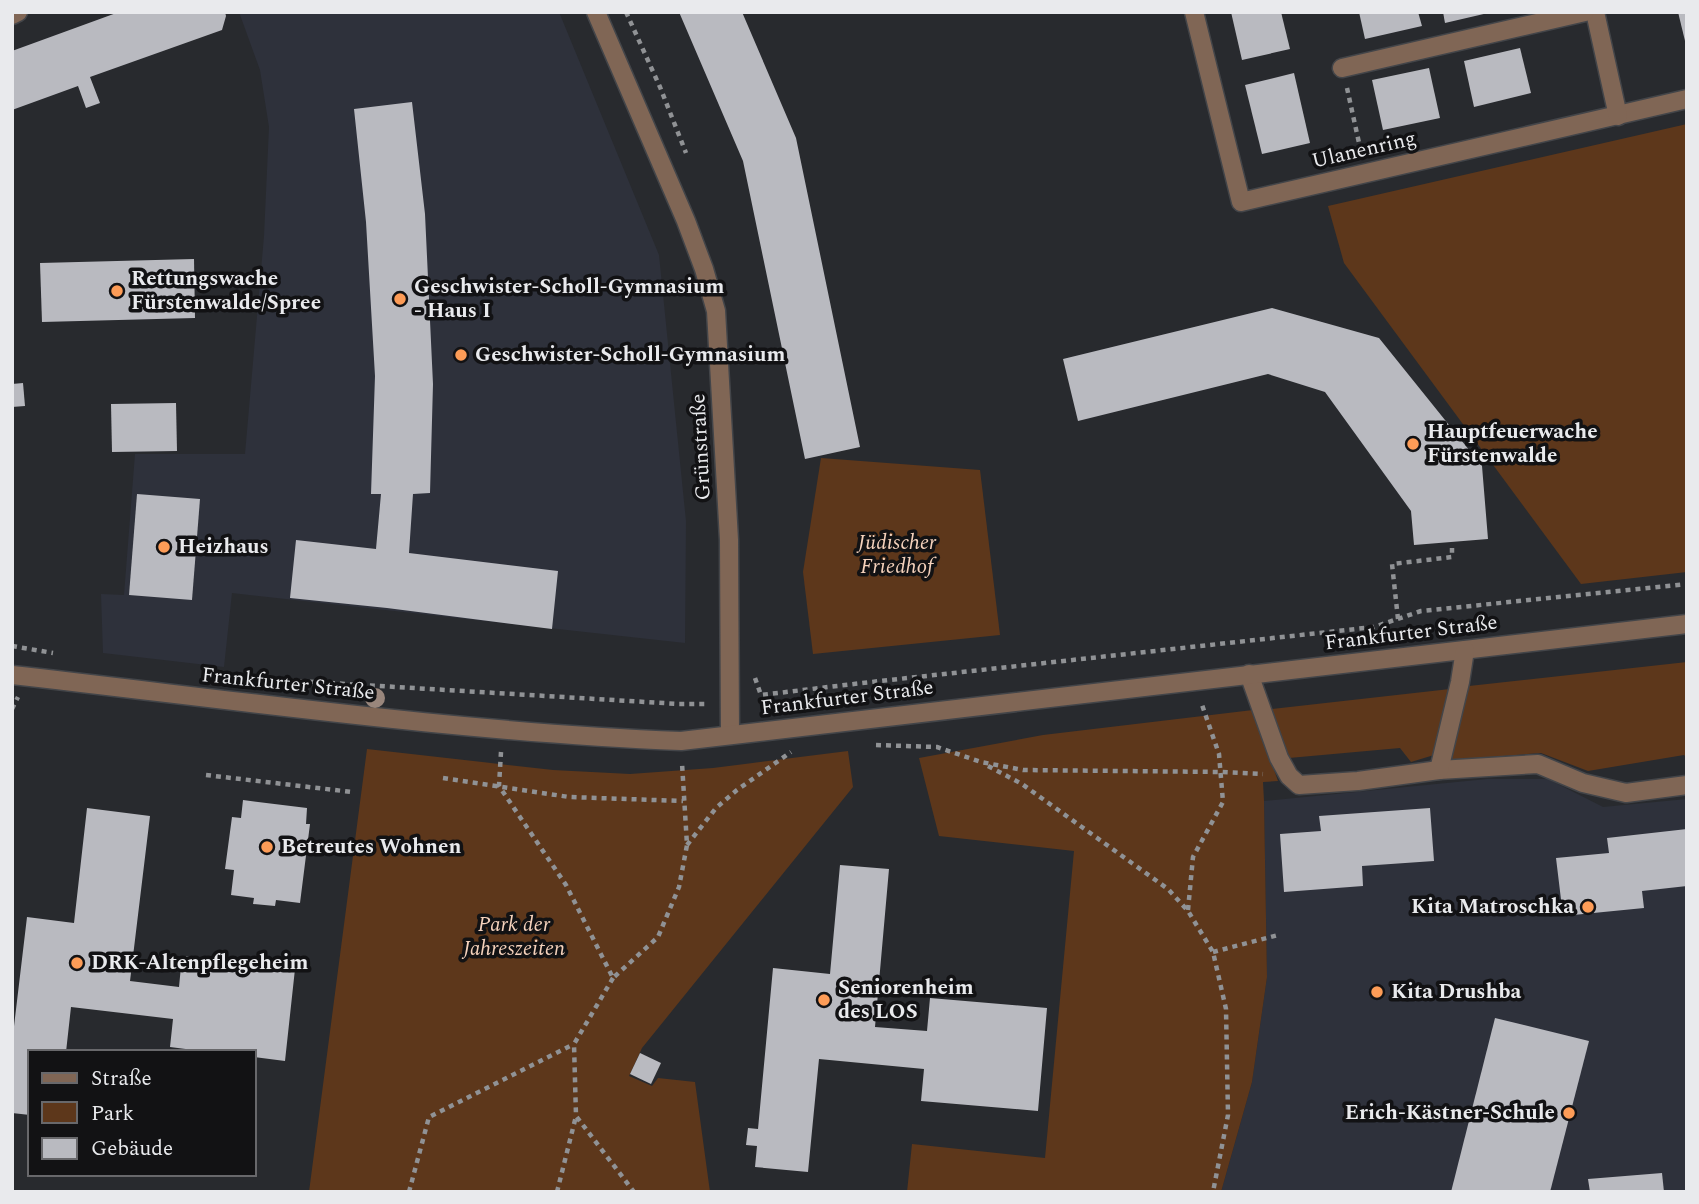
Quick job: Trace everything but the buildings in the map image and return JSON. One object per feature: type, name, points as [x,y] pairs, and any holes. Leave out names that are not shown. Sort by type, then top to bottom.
[{"type":"street","points":[[12,15],[18,12]]},
{"type":"street","name":"Grünstraße","points":[[596,12],[686,221],[716,311],[729,540],[730,735]]},
{"type":"street","name":"Ulanenring","points":[[1194,12],[1241,202],[1687,99]]},
{"type":"street","points":[[1342,68],[1585,12]]},
{"type":"street","points":[[1595,12],[1618,116]]},
{"type":"street","name":"Frankfurter Straße","points":[[12,675],[503,731],[681,741],[1687,624]]},
{"type":"street","points":[[1439,770],[1465,650]]},
{"type":"street","points":[[1249,674],[1279,758],[1299,785],[1358,781],[1439,770],[1538,764],[1583,783],[1626,793],[1687,785]]},
{"type":"path","points":[[1342,68],[1366,173]]},
{"type":"path","points":[[1398,619],[1392,564],[1452,557],[1452,548]]},
{"type":"path","points":[[761,695],[1361,629],[1421,611],[1687,584]]},
{"type":"path","points":[[12,646],[53,653]]},
{"type":"path","points":[[278,680],[679,704],[730,704]]},
{"type":"path","points":[[1188,911],[1193,858],[1223,802],[1219,754],[1193,681]]},
{"type":"path","points":[[503,731],[499,786],[566,885],[613,978]]},
{"type":"path","points":[[557,1192],[576,1116],[574,1044],[613,978],[658,937],[679,887],[687,845],[681,741]]},
{"type":"path","points":[[687,845],[716,808],[789,754],[797,745]]},
{"type":"path","points":[[867,745],[937,747],[981,762],[1023,771],[1289,775]]},
{"type":"path","points":[[981,762],[1022,783],[1168,889],[1188,911],[1213,952],[1226,1009],[1228,1115],[1213,1192]]},
{"type":"path","points":[[206,775],[352,792]]},
{"type":"path","points":[[443,778],[569,797],[683,801]]},
{"type":"path","points":[[1213,952],[1279,935]]},
{"type":"path","points":[[409,1192],[429,1117],[574,1044]]},
{"type":"path","points":[[576,1116],[634,1192]]},
{"type":"shaded area","name":"Geschwister-Scholl-Gymnasium","points":[[239,12],[559,12],[659,255],[686,521],[685,643],[232,593],[224,667],[103,653],[101,594],[124,595],[135,454],[245,454],[264,236],[269,127],[260,70]]},
{"type":"shaded area","points":[[1487,779],[1548,779],[1603,807],[1687,799],[1687,1192],[1221,1192],[1252,1082],[1267,977],[1264,801]]},
{"type":"green space","points":[[1687,124],[1687,572],[1581,584],[1344,263],[1328,206]]},
{"type":"green space","name":"Jüdischer Friedhof","points":[[821,458],[980,470],[1000,635],[813,654],[803,572]]},
{"type":"green space","points":[[1687,662],[1687,758],[1684,755],[1588,771],[1541,753],[1450,760],[1469,686]]},
{"type":"green space","points":[[1450,689],[1434,755],[1411,762],[1400,748],[1289,758],[1272,709]]},
{"type":"green space","points":[[1253,710],[1278,781],[1263,782],[1267,977],[1252,1082],[1221,1192],[907,1192],[912,1144],[1045,1158],[1074,851],[939,836],[919,758],[1043,735]]},
{"type":"green space","name":"Park der Jahreszeiten","points":[[367,749],[553,770],[630,774],[713,768],[848,751],[853,787],[642,1048],[629,1076],[652,1086],[658,1078],[695,1082],[710,1192],[309,1192]]},
{"type":"place","name":"Rettungswache Fürstenwalde/Spree","points":[[117,291]]},
{"type":"place","name":"Geschwister-Scholl-Gymnasium - Haus I","points":[[400,299]]},
{"type":"place","name":"Geschwister-Scholl-Gymnasium","points":[[461,355]]},
{"type":"place","name":"Hauptfeuerwache Fürstenwalde","points":[[1413,444]]},
{"type":"place","name":"Heizhaus","points":[[164,547]]},
{"type":"place","name":"Betreutes Wohnen","points":[[267,847]]},
{"type":"place","name":"Kita Matroschka","points":[[1588,907]]},
{"type":"place","name":"DRK-Altenpflegeheim","points":[[77,963]]},
{"type":"place","name":"Kita Drushba","points":[[1377,992]]},
{"type":"place","name":"Seniorenheim des LOS","points":[[824,1000]]},
{"type":"place","name":"Erich-Kästner-Schule","points":[[1569,1113]]}]
